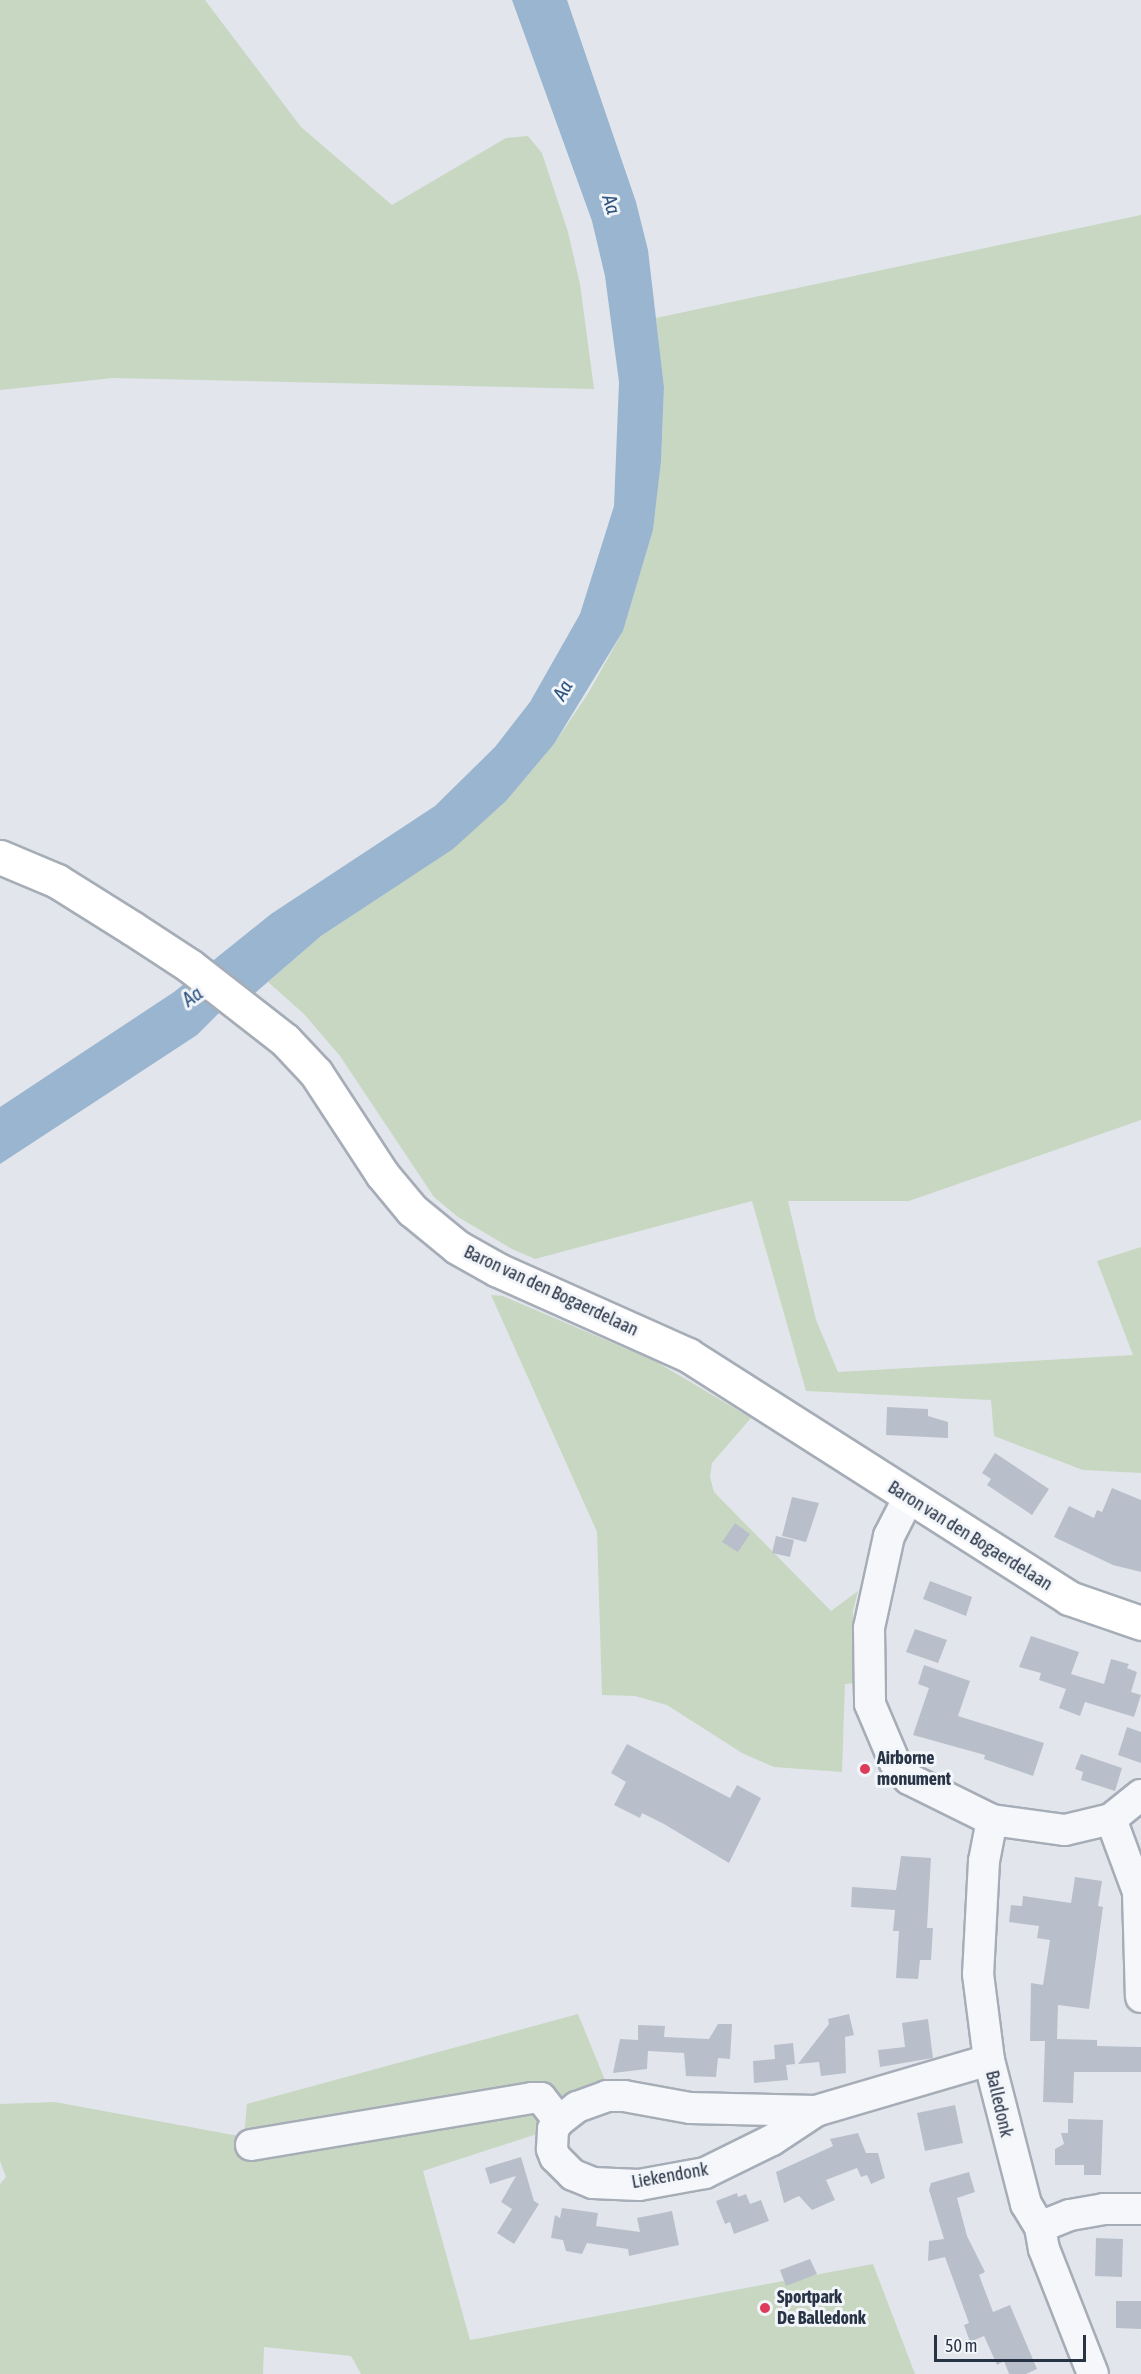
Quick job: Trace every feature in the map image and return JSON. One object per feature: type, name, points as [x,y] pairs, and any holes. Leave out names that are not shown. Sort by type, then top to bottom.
[{"type":"main road","name":"Baron van den Bogaerdelaan","points":[[0,857],[57,881],[190,966],[285,1040],[316,1073],[382,1174],[412,1210],[457,1247],[498,1270],[688,1355],[1069,1598],[1141,1623]]},
{"type":"street","points":[[909,1497],[889,1536],[869,1628],[870,1704],[895,1763],[909,1779],[992,1820],[1065,1830],[1111,1819],[1141,1795]]},
{"type":"street","points":[[1111,1819],[1138,1892],[1141,1997]]},
{"type":"street","name":"Balledonk","points":[[992,1820],[984,1861],[978,1974],[989,2060],[1026,2204],[1040,2227],[1044,2249],[1093,2374]]},
{"type":"street","name":"Liekendonk","points":[[816,2110],[772,2140],[705,2173],[639,2185],[593,2183],[568,2170],[552,2148],[553,2129],[559,2121],[577,2107],[607,2096],[690,2108],[816,2110],[989,2060]]},
{"type":"street","points":[[251,2145],[532,2098],[541,2098],[559,2121]]},
{"type":"street","points":[[1040,2227],[1070,2215],[1104,2209],[1141,2209]]},
{"type":"green space","points":[[0,0],[205,0],[301,127],[392,205],[506,138],[528,136],[542,153],[568,232],[580,284],[594,389],[113,378],[0,390]]},
{"type":"green space","points":[[1141,215],[1141,1120],[909,1201],[788,1201],[816,1320],[838,1372],[1133,1355],[1097,1261],[1141,1247],[1141,1473],[1083,1470],[994,1436],[991,1400],[806,1391],[752,1201],[535,1259],[512,1249],[458,1217],[434,1197],[340,1056],[304,1014],[268,982],[321,936],[453,848],[506,801],[554,744],[589,692],[623,631],[653,530],[661,462],[664,387],[656,318]]},
{"type":"green space","points":[[491,1295],[503,1296],[655,1361],[751,1418],[712,1463],[710,1477],[714,1492],[831,1611],[858,1591],[853,1611],[853,1654],[858,1683],[845,1684],[842,1772],[774,1767],[742,1753],[667,1705],[635,1696],[602,1695],[597,1532]]},
{"type":"green space","points":[[578,2014],[609,2090],[593,2093],[561,2108],[539,2085],[244,2137],[247,2104]]},
{"type":"green space","points":[[55,2102],[244,2137],[242,2157],[531,2110],[547,2115],[549,2127],[540,2133],[423,2171],[470,2340],[873,2264],[915,2374],[361,2374],[351,2356],[264,2347],[263,2374],[0,2374],[0,2184],[6,2177],[0,2161],[0,2104]]},
{"type":"water","name":"Aa","points":[[512,0],[567,0],[636,202],[648,250],[664,387],[661,462],[653,530],[623,631],[554,744],[506,801],[453,849],[321,936],[255,993],[218,1014],[197,1035],[0,1164],[0,1107],[174,992],[271,914],[435,806],[495,747],[530,702],[580,614],[614,506],[619,382],[605,276],[592,221]]},
{"type":"building","points":[[887,1407],[928,1409],[928,1416],[948,1422],[948,1438],[886,1435]]},
{"type":"building","points":[[995,1453],[1049,1489],[1032,1515],[987,1485],[991,1479],[982,1473]]},
{"type":"building","points":[[1112,1488],[1141,1500],[1141,1572],[1113,1565],[1054,1537],[1069,1506],[1094,1518],[1097,1510],[1102,1512]]},
{"type":"building","points":[[792,1497],[819,1503],[806,1542],[782,1536]]},
{"type":"building","points":[[735,1523],[750,1534],[738,1552],[722,1542]]},
{"type":"building","points":[[776,1536],[794,1540],[790,1557],[772,1553]]},
{"type":"building","points":[[930,1581],[972,1597],[966,1616],[923,1599]]},
{"type":"building","points":[[915,1629],[947,1640],[938,1663],[906,1652]]},
{"type":"building","points":[[1031,1636],[1079,1652],[1071,1674],[1104,1684],[1111,1659],[1129,1664],[1127,1668],[1137,1672],[1131,1692],[1141,1695],[1134,1717],[1085,1702],[1080,1716],[1059,1708],[1066,1689],[1039,1680],[1041,1673],[1019,1667]]},
{"type":"building","points":[[924,1665],[970,1681],[958,1716],[1044,1743],[1033,1776],[984,1759],[985,1755],[913,1735],[929,1688],[918,1684]]},
{"type":"building","points":[[1127,1727],[1141,1732],[1141,1763],[1118,1755]]},
{"type":"building","points":[[627,1744],[730,1798],[737,1785],[761,1798],[729,1863],[664,1824],[642,1813],[640,1818],[614,1805],[626,1782],[611,1773]]},
{"type":"building","points":[[1081,1754],[1122,1768],[1115,1791],[1081,1780],[1083,1772],[1075,1769]]},
{"type":"building","points":[[901,1856],[931,1858],[927,1928],[933,1928],[931,1960],[920,1960],[918,1979],[896,1978],[899,1931],[893,1931],[895,1910],[851,1907],[852,1887],[896,1890]]},
{"type":"building","points":[[1075,1877],[1102,1881],[1098,1906],[1103,1907],[1089,2009],[1058,2005],[1057,2039],[1097,2040],[1097,2046],[1141,2047],[1141,2072],[1074,2072],[1073,2103],[1043,2102],[1045,2041],[1030,2041],[1031,1983],[1043,1985],[1050,1940],[1037,1938],[1039,1926],[1009,1922],[1011,1905],[1022,1906],[1023,1896],[1071,1903]]},
{"type":"building","points":[[849,2014],[854,2035],[845,2037],[846,2073],[821,2076],[819,2062],[798,2064],[829,2024],[828,2019]]},
{"type":"building","points":[[928,2019],[933,2058],[880,2067],[878,2050],[905,2047],[902,2023]]},
{"type":"building","points":[[718,2024],[732,2024],[730,2059],[718,2058],[716,2077],[686,2076],[684,2053],[648,2051],[647,2069],[613,2073],[620,2039],[638,2040],[638,2025],[665,2026],[664,2037],[709,2039]]},
{"type":"building","points":[[793,2043],[795,2064],[786,2065],[788,2080],[754,2083],[753,2061],[775,2059],[774,2045]]},
{"type":"building","points":[[955,2105],[963,2143],[925,2151],[917,2113]]},
{"type":"building","points":[[1068,2119],[1103,2120],[1101,2175],[1084,2175],[1084,2165],[1055,2165],[1055,2149],[1064,2144],[1061,2133],[1068,2133]]},
{"type":"building","points":[[858,2133],[866,2153],[878,2153],[885,2178],[871,2184],[867,2175],[861,2177],[857,2168],[826,2180],[835,2200],[812,2210],[799,2196],[784,2203],[776,2172],[833,2146],[830,2139]]},
{"type":"building","points":[[521,2157],[534,2201],[539,2204],[514,2244],[497,2233],[512,2209],[501,2202],[516,2176],[490,2184],[485,2168]]},
{"type":"building","points":[[969,2172],[975,2192],[957,2198],[967,2236],[985,2272],[979,2275],[993,2312],[1010,2305],[1037,2369],[1026,2374],[1009,2374],[1004,2361],[997,2365],[984,2336],[970,2342],[964,2325],[969,2323],[945,2257],[928,2261],[929,2241],[944,2239],[929,2190],[931,2183]]},
{"type":"building","points":[[737,2193],[738,2197],[746,2194],[750,2204],[761,2200],[769,2221],[734,2234],[730,2222],[725,2224],[716,2201]]},
{"type":"building","points":[[562,2208],[598,2213],[596,2226],[640,2232],[637,2218],[672,2211],[679,2245],[629,2256],[628,2249],[587,2243],[582,2254],[566,2251],[563,2240],[551,2238],[555,2215],[560,2218]]},
{"type":"building","points":[[1096,2238],[1123,2239],[1122,2277],[1095,2276]]},
{"type":"building","points":[[810,2259],[817,2274],[786,2286],[780,2270]]},
{"type":"building","points":[[1116,2301],[1141,2301],[1141,2329],[1116,2328]]},
{"type":"place","name":"Airborne monument","points":[[865,1769]]},
{"type":"place","name":"Sportpark De Balledonk","points":[[765,2308]]}]
